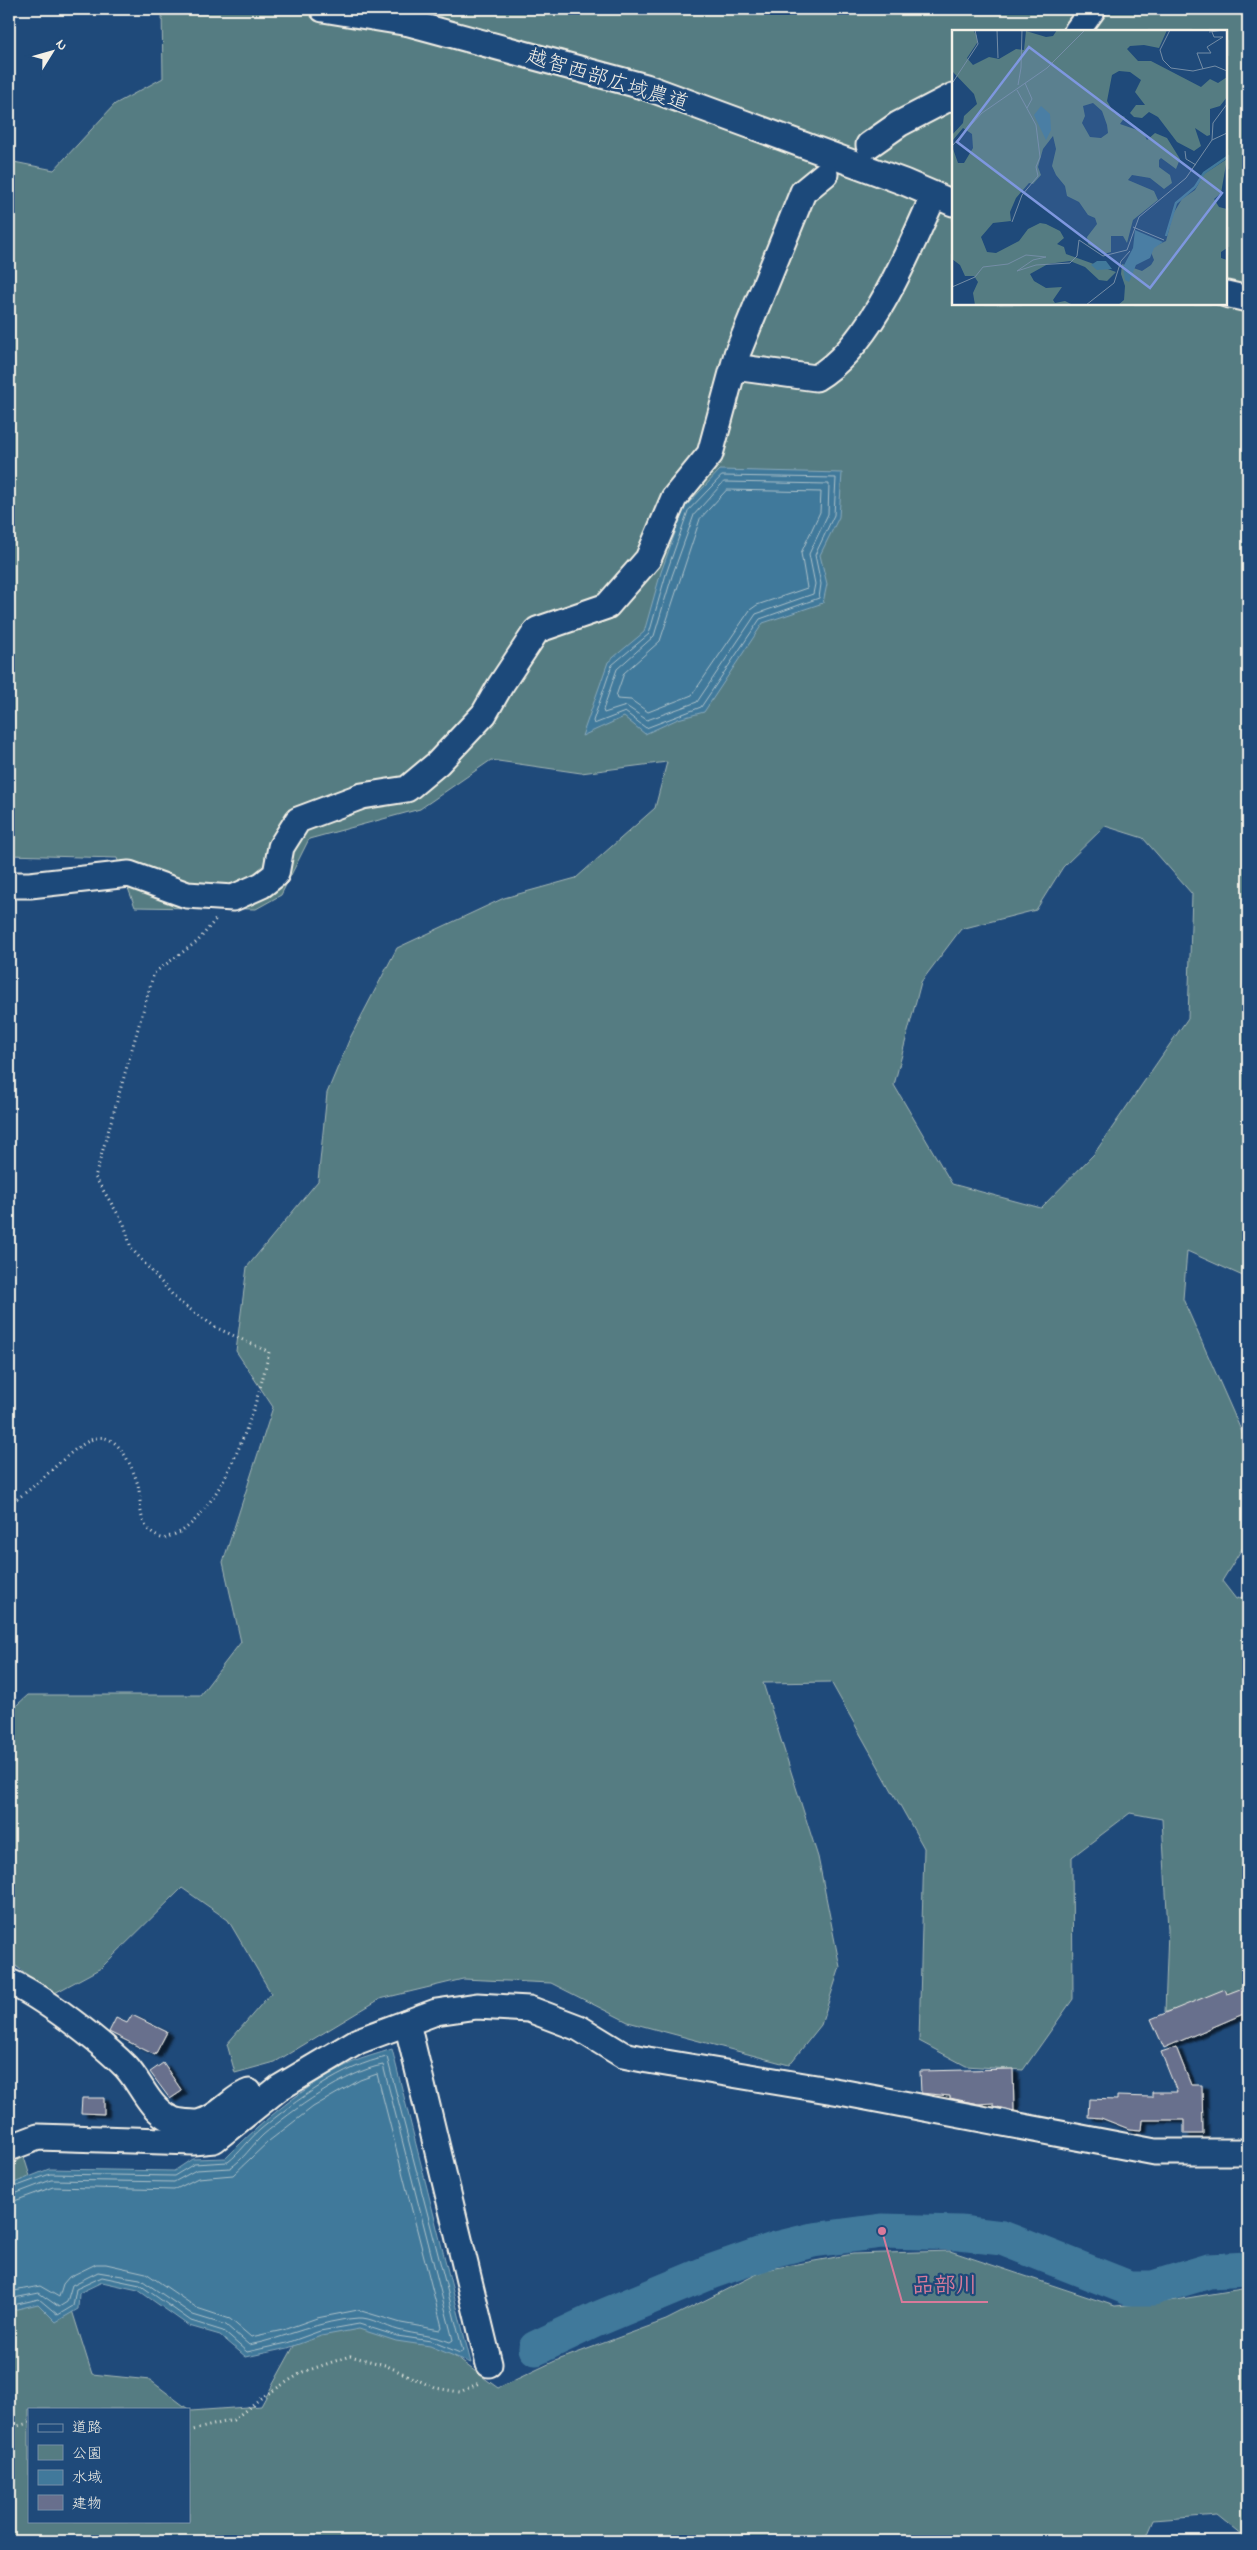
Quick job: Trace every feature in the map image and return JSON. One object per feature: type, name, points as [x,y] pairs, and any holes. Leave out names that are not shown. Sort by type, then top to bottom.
[{"type":"street","name":"越智西部広域農道","points":[[324,9],[409,23],[646,87],[895,178],[944,199]]},
{"type":"street","points":[[1078,30],[1093,9]]},
{"type":"street","points":[[869,145],[899,124],[952,97]]},
{"type":"street","points":[[9,884],[30,885],[128,874],[187,895],[233,898],[262,885],[276,874],[281,848],[298,820],[362,796],[407,789],[438,763],[484,714],[537,630],[607,606],[648,559],[674,498],[710,454],[734,367],[804,192],[825,174]]},
{"type":"street","points":[[734,367],[816,378],[840,361],[854,346],[944,199]]},
{"type":"street","points":[[1227,294],[1248,299]]},
{"type":"street","points":[[9,1982],[24,1988],[98,2043],[127,2068],[151,2102],[171,2119],[200,2123],[229,2107],[247,2093],[279,2088]]},
{"type":"street","points":[[9,2148],[38,2137],[194,2142],[214,2140],[279,2088],[358,2042],[436,2012],[477,2006],[529,2009],[579,2028],[622,2055],[648,2060],[840,2092],[1154,2152],[1248,2152]]},
{"type":"street","points":[[407,2023],[489,2364]]},
{"type":"path","points":[[9,1505],[37,1484],[50,1469],[93,1439],[106,1438],[119,1447],[138,1485],[144,1523],[153,1535],[164,1539],[181,1531],[204,1510],[222,1485],[261,1389],[269,1352],[217,1328],[178,1301],[131,1248],[124,1224],[95,1176],[154,973],[198,941],[233,898]]},
{"type":"path","points":[[190,2431],[233,2420],[261,2398],[303,2372],[350,2356],[385,2365],[435,2388],[460,2392],[479,2383],[489,2364]]},
{"type":"path","points":[[9,2428],[28,2423]]},
{"type":"green space","points":[[162,9],[1248,9],[1248,1103],[1242,1140],[1248,1155],[1248,1274],[1245,1277],[1187,1251],[1183,1299],[1248,1446],[1248,1539],[1222,1581],[1236,1599],[1248,1595],[1248,1993],[1165,2012],[1168,1930],[1162,1819],[1130,1813],[1072,1857],[1073,1999],[1023,2070],[966,2066],[919,2041],[924,1848],[831,1682],[763,1683],[818,1857],[840,1967],[821,2025],[789,2065],[628,2022],[551,1983],[463,1979],[380,1999],[275,2062],[235,2073],[227,2044],[271,1993],[228,1920],[182,1888],[101,1968],[53,1994],[9,1961],[9,1712],[28,1695],[200,1695],[241,1642],[223,1562],[273,1407],[236,1351],[247,1267],[318,1181],[327,1093],[350,1038],[397,948],[504,898],[576,878],[655,808],[667,762],[581,773],[491,760],[420,809],[309,839],[281,895],[256,909],[135,907],[117,858],[9,855],[9,161],[54,170],[115,104],[163,78]],"holes":[[[1105,826],[1143,838],[1192,894],[1188,1018],[1094,1154],[1041,1208],[952,1184],[894,1085],[921,982],[961,929],[1036,910],[1063,867]]]},
{"type":"green space","points":[[24,2157],[92,2374],[150,2380],[187,2408],[28,2408],[28,2522],[190,2522],[190,2410],[261,2406],[305,2326],[365,2314],[443,2348],[498,2388],[555,2361],[666,2320],[765,2270],[853,2254],[950,2251],[1115,2306],[1163,2302],[1248,2288],[1248,2540],[1217,2515],[1154,2520],[1145,2541],[9,2541],[9,2166]]},
{"type":"water","points":[[720,470],[842,473],[839,517],[820,555],[827,584],[823,603],[763,623],[704,712],[678,719],[645,734],[624,717],[582,736],[608,662],[644,632],[661,572],[684,508]]},
{"type":"water","points":[[392,2049],[471,2363],[430,2346],[396,2341],[359,2329],[321,2336],[288,2348],[246,2357],[220,2335],[189,2326],[138,2290],[102,2282],[79,2293],[78,2309],[56,2322],[38,2304],[9,2311],[9,2185],[49,2169],[174,2171],[192,2159],[226,2158],[269,2117],[317,2082],[351,2063]]},
{"type":"building","points":[[1248,1986],[1248,2012],[1164,2048],[1151,2019],[1225,1989],[1227,1994]]},
{"type":"building","points":[[132,2015],[167,2032],[155,2055],[109,2032],[116,2018],[127,2023]]},
{"type":"building","points":[[1176,2047],[1191,2085],[1202,2085],[1203,2134],[1184,2134],[1184,2120],[1142,2120],[1141,2130],[1129,2129],[1101,2118],[1088,2117],[1089,2099],[1117,2100],[1117,2096],[1152,2097],[1152,2092],[1177,2092],[1161,2052]]},
{"type":"building","points":[[163,2063],[182,2091],[170,2099],[150,2072]]},
{"type":"building","points":[[1013,2069],[1014,2111],[993,2106],[993,2103],[978,2104],[950,2098],[950,2096],[921,2093],[920,2071]]},
{"type":"building","points":[[82,2098],[104,2098],[104,2114],[81,2113]]},
{"type":"waterway","points":[[536,2348],[595,2320],[710,2272],[776,2249],[813,2240],[882,2231],[960,2233],[1002,2238],[1129,2288],[1153,2288],[1209,2271],[1248,2269]]},
{"type":"place","name":"品部川","points":[[882,2231]]}]
